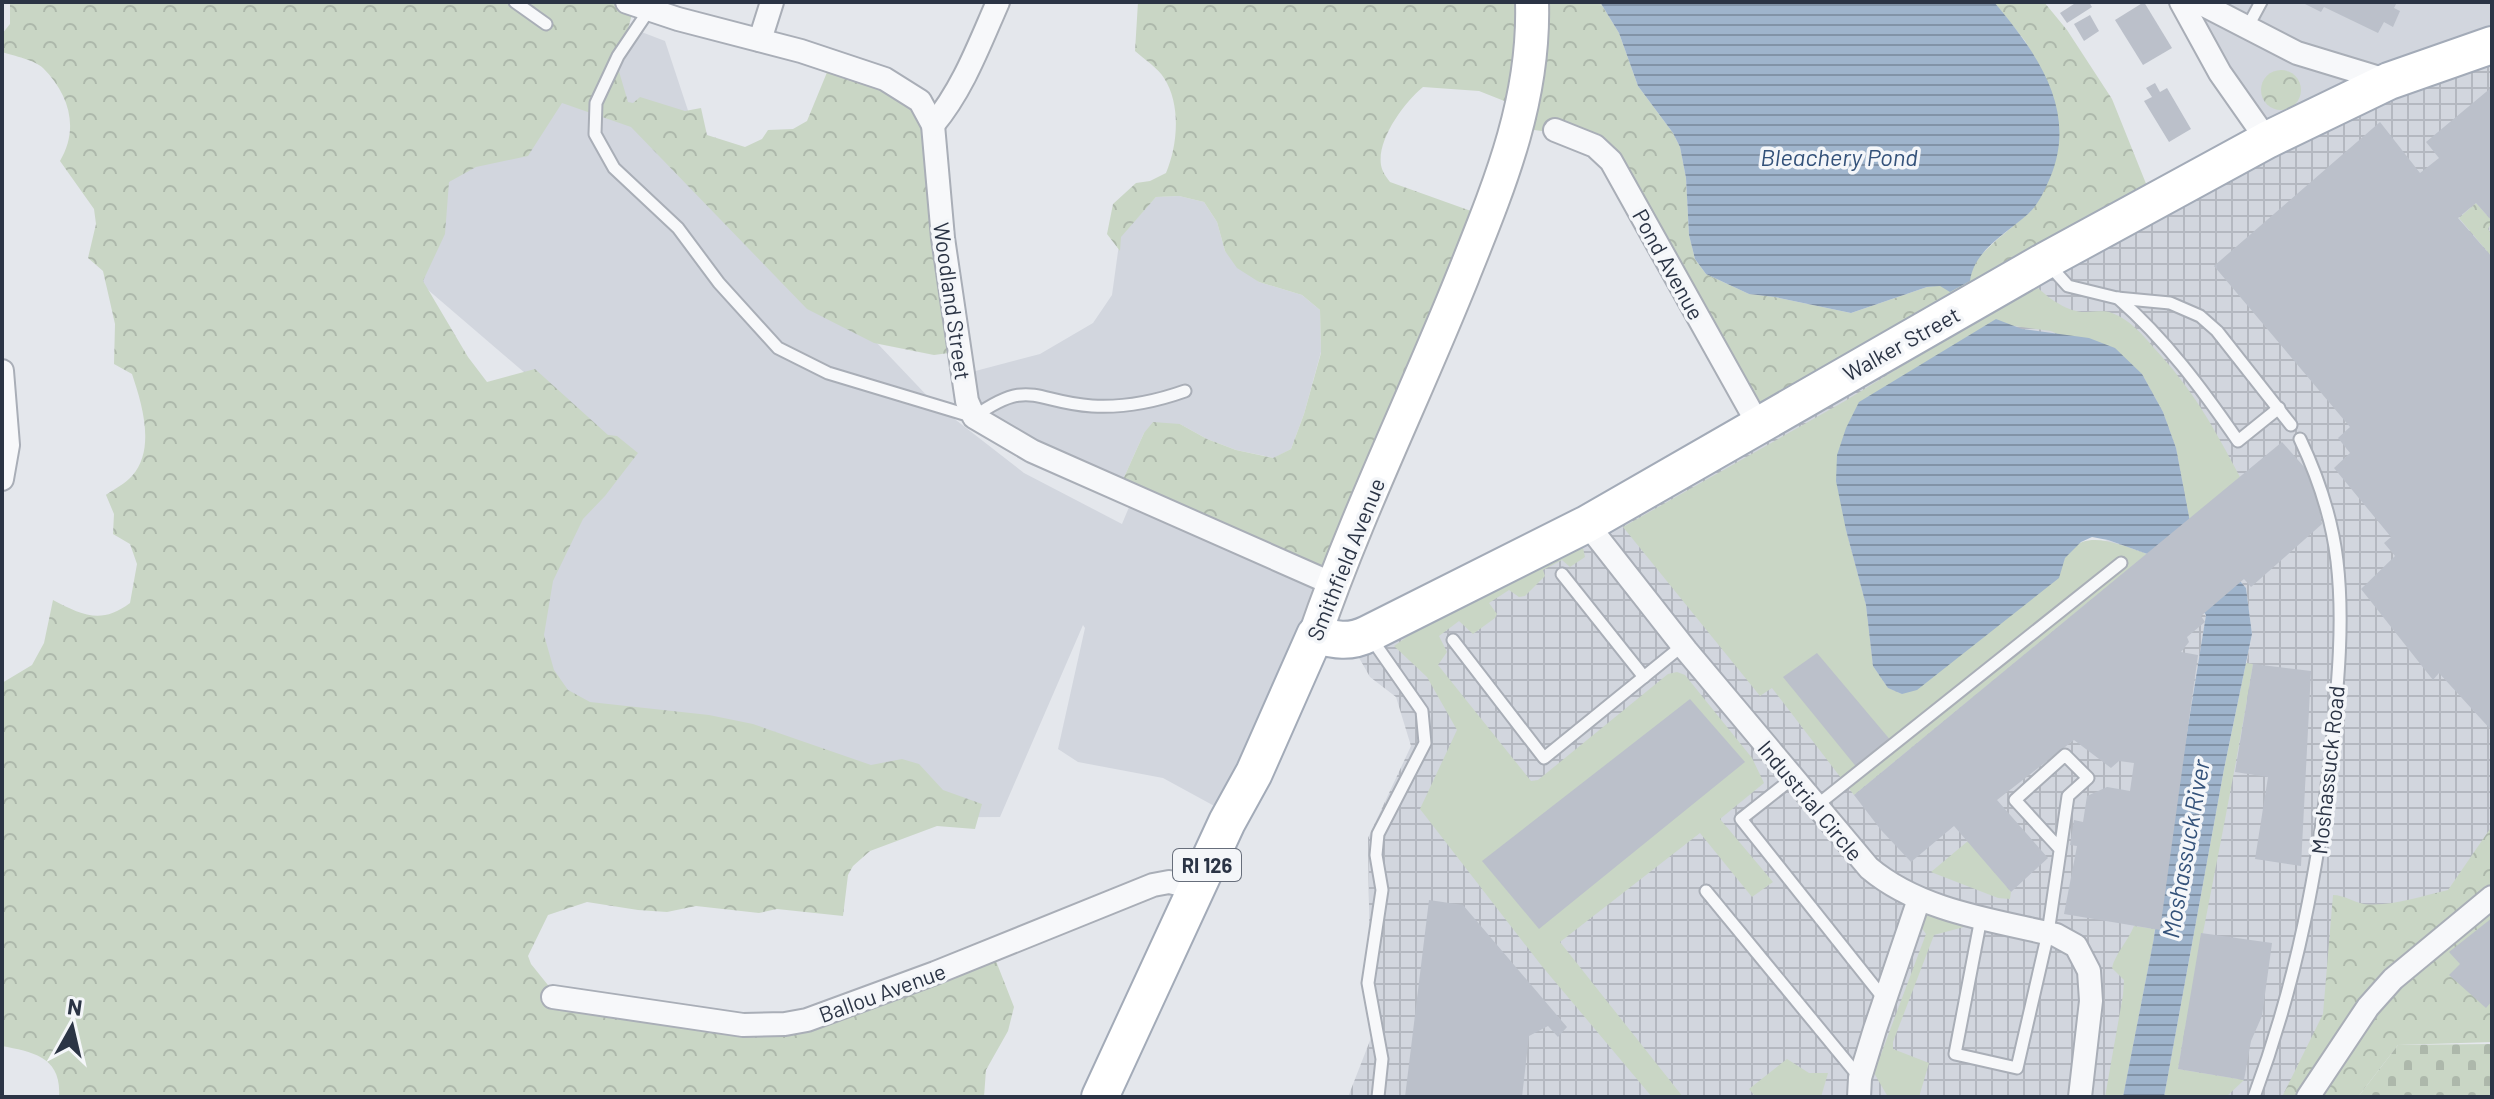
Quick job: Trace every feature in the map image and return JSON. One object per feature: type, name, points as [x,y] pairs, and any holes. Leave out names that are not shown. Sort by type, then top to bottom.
[{"type":"main road","name":"Smithfield Avenue","points":[[1100,1097],[1227,822],[1254,773],[1315,635],[1333,584],[1506,170],[1529,68],[1532,2]]},
{"type":"main road","name":"Walker Street","points":[[1315,635],[1335,640],[1356,640],[1368,634],[1587,524],[2045,261],[2267,140],[2389,81],[2492,45]]},
{"type":"street","points":[[627,2],[801,51],[885,79],[920,101],[933,125],[952,103],[964,81],[998,2]]},
{"type":"street","points":[[760,40],[772,2]]},
{"type":"street","points":[[2181,2],[2220,73],[2267,140]]},
{"type":"street","points":[[2198,2],[2297,53],[2389,81]]},
{"type":"street","name":"Woodland Street","points":[[933,125],[943,238],[967,401],[974,417]]},
{"type":"street","name":"Pond Avenue","points":[[1555,130],[1595,146],[1611,161],[1758,424]]},
{"type":"street","points":[[2,371],[8,445],[2,479]]},
{"type":"street","points":[[974,417],[1032,451],[1333,584]]},
{"type":"street","name":"Industrial Circle","points":[[1587,524],[1682,646],[1869,868],[1889,885],[1919,899]]},
{"type":"street","name":"Ballou Avenue","points":[[553,997],[743,1025],[785,1024],[807,1020],[935,973],[1153,885],[1169,882],[1197,888]]},
{"type":"street","points":[[2308,1097],[2368,1007],[2393,979],[2492,897]]},
{"type":"street","points":[[1860,1088],[1919,899],[2048,933],[2076,946],[2089,971],[2091,1001],[2080,1097]]},
{"type":"lane","points":[[515,2],[546,24]]},
{"type":"lane","points":[[2247,28],[2261,2]]},
{"type":"lane","points":[[649,10],[618,56],[596,103],[595,134],[614,168],[678,228],[719,283],[778,348],[828,373],[974,417],[995,402],[1016,394],[1035,393],[1065,403],[1121,406],[1158,400],[1185,391]]},
{"type":"lane","points":[[2045,261],[2068,286],[2117,298],[2170,303],[2200,316],[2217,331],[2291,425]]},
{"type":"lane","points":[[2117,298],[2148,324],[2194,376],[2238,441],[2279,408]]},
{"type":"lane","name":"Moshassuck Road","points":[[2254,1097],[2279,1031],[2316,868],[2339,662],[2337,561],[2321,489],[2300,439]]},
{"type":"lane","points":[[1816,806],[2121,563]]},
{"type":"lane","points":[[1562,574],[1644,677]]},
{"type":"lane","points":[[1368,634],[1422,711],[1425,743],[1378,834],[1376,855],[1382,890],[1368,983],[1382,1059],[1378,1097]]},
{"type":"lane","points":[[1453,640],[1544,758],[1682,646]]},
{"type":"lane","points":[[1981,917],[1955,1054],[2017,1068],[2048,933],[2068,796],[2088,778],[2065,755],[2015,800],[2060,849]]},
{"type":"lane","points":[[1793,778],[1741,819],[1885,1000]]},
{"type":"lane","points":[[1706,891],[1860,1088]]},
{"type":"shaded area","points":[[2169,2],[2492,2],[2492,53],[2270,143],[2201,55]]},
{"type":"shaded area","points":[[579,8],[665,41],[705,162],[934,403],[1024,473],[1122,524],[1132,500],[1333,586],[1229,814],[1163,778],[1078,762],[1058,749],[1085,628],[1083,625],[1000,817],[850,818],[501,684],[616,451],[413,277],[424,183]]},
{"type":"shaded area","points":[[2492,53],[2492,1002],[2463,1005],[2314,1097],[2164,1097],[2252,634],[2246,588],[2190,522],[1846,530],[1866,605],[2108,540],[2156,557],[2206,616],[2153,943],[2123,1097],[1348,1097],[1371,1038],[1368,838],[1411,746],[1396,697],[1370,677],[1354,649],[2259,149]]},
{"type":"shaded area","points":[[1179,196],[1204,202],[1217,222],[1225,251],[1259,282],[1302,295],[1320,310],[1321,352],[1291,449],[1274,458],[1236,450],[1180,424],[1144,433],[1121,484],[993,433],[964,374],[1040,354],[1093,323],[1112,295],[1120,237],[1156,197]]},
{"type":"green space","points":[[10,2],[608,2],[632,14],[618,68],[628,102],[633,103],[640,97],[685,111],[701,108],[707,135],[745,147],[762,139],[768,130],[793,129],[807,121],[830,65],[899,93],[927,116],[956,352],[934,355],[874,343],[807,309],[631,127],[562,103],[528,156],[476,167],[449,182],[445,234],[423,281],[468,357],[487,382],[535,369],[608,435],[617,436],[638,453],[583,519],[553,581],[544,635],[554,670],[568,690],[590,702],[709,715],[753,724],[871,765],[902,759],[919,764],[943,790],[982,804],[975,829],[937,826],[870,851],[848,875],[843,916],[777,909],[759,913],[696,906],[667,912],[587,902],[548,915],[528,956],[531,964],[560,1000],[799,1028],[994,956],[1014,1007],[1008,1031],[986,1070],[984,1097],[59,1097],[56,1073],[50,1065],[34,1054],[2,1046],[2,683],[32,665],[44,643],[53,600],[82,613],[101,616],[130,603],[137,564],[130,544],[113,534],[114,514],[106,495],[132,476],[144,453],[145,440],[143,412],[132,374],[114,364],[115,324],[103,271],[88,258],[96,224],[94,209],[60,161],[69,137],[69,113],[60,89],[43,68],[30,60],[2,52],[2,34],[10,24]]},
{"type":"green space","points":[[1138,2],[1600,2],[1619,33],[1638,86],[1680,147],[1686,178],[1689,235],[1695,259],[1706,274],[1749,294],[1851,313],[1953,279],[2031,211],[2046,79],[2025,41],[1994,2],[2044,2],[2067,30],[2112,99],[2155,206],[1764,424],[1607,157],[1577,136],[1527,129],[1517,106],[1479,91],[1423,87],[1400,112],[1388,133],[1381,155],[1383,172],[1390,182],[1485,216],[1339,575],[1121,484],[1144,433],[1153,422],[1180,424],[1236,450],[1273,458],[1291,449],[1321,353],[1320,310],[1302,295],[1259,282],[1237,268],[1225,251],[1217,222],[1204,202],[1179,196],[1156,197],[1121,237],[1120,251],[1107,234],[1113,204],[1136,183],[1150,181],[1166,173],[1175,137],[1175,112],[1169,88],[1158,71],[1135,51]]},
{"type":"green space","points":[[2281,70],[2295,76],[2301,90],[2295,104],[2281,110],[2267,104],[2261,90],[2267,76]]},
{"type":"green space","points":[[2476,203],[2492,221],[2488,229],[2492,235],[2492,257],[2459,218]]},
{"type":"green space","points":[[2038,288],[2067,308],[2080,312],[2112,313],[2135,328],[2192,394],[2240,477],[2190,522],[2176,448],[2163,412],[2142,374],[2051,331],[2007,325],[1846,530],[1866,605],[1873,666],[1888,688],[1902,694],[2058,578],[2071,549],[2081,543],[2105,541],[2147,554],[1854,795],[1772,688],[1760,696],[1623,527],[1845,401],[1999,306]]},
{"type":"green space","points":[[1582,543],[1585,557],[1570,567],[1562,560],[1543,570],[1545,576],[1525,596],[1519,597],[1509,590],[1489,603],[1497,614],[1495,618],[1473,634],[1459,621],[1439,636],[1447,652],[1438,665],[1531,781],[1538,780],[1668,674],[1677,672],[1685,675],[1752,758],[1764,783],[1720,819],[1773,882],[1752,897],[1700,833],[1560,942],[1683,1097],[1652,1097],[1541,965],[1420,809],[1457,730],[1427,677],[1394,646],[1419,628]]},
{"type":"green space","points":[[2246,663],[2253,664],[2178,1069],[2244,1080],[2226,1097],[2164,1097],[2224,769]]},
{"type":"green space","points":[[2492,826],[2492,1042],[2398,1045],[2358,1097],[2282,1097],[2323,1014],[2333,895],[2374,905],[2448,890]]},
{"type":"green space","points":[[1968,841],[2011,892],[2010,899],[1998,898],[1931,872]]},
{"type":"green space","points":[[1905,904],[1964,927],[1934,935],[1893,1042],[1893,1049],[1929,1063],[1919,1097],[1888,1097],[1874,1073],[1926,934]]},
{"type":"green space","points":[[2134,926],[2155,929],[2153,943],[2123,1097],[2105,1097],[2124,980],[2112,968]]},
{"type":"green space","points":[[2492,1044],[2492,1097],[2358,1097],[2398,1045]]},
{"type":"green space","points":[[1787,1059],[1809,1073],[1828,1073],[1821,1097],[1756,1097],[1749,1089]]},
{"type":"water","name":"Bleachery Pond","points":[[1600,2],[1994,2],[2025,41],[2049,83],[2059,129],[2058,153],[2050,178],[2032,210],[1984,251],[1970,281],[1950,292],[1940,286],[1927,287],[1851,313],[1749,294],[1706,274],[1695,259],[1689,235],[1686,178],[1680,147],[1638,86],[1619,33]]},
{"type":"water","name":"Moshassuck River","points":[[1996,319],[2022,329],[2089,338],[2115,348],[2142,374],[2163,412],[2176,448],[2190,522],[2246,588],[2252,634],[2164,1097],[2123,1097],[2153,943],[2206,615],[2156,557],[2092,537],[2081,542],[2065,558],[2059,578],[1917,690],[1902,694],[1888,688],[1873,666],[1866,605],[1836,481],[1837,455],[1846,428],[1859,402]]},
{"type":"building","points":[[2077,2],[2089,2],[2092,7],[2067,23],[2060,13]]},
{"type":"building","points":[[2144,2],[2172,48],[2143,65],[2115,20]]},
{"type":"building","points":[[2301,2],[2397,2],[2394,8],[2400,11],[2393,27],[2384,22],[2378,33],[2324,7],[2321,12]]},
{"type":"building","points":[[2090,15],[2099,31],[2084,41],[2074,24]]},
{"type":"building","points":[[2155,83],[2160,92],[2167,88],[2191,129],[2169,142],[2144,101],[2152,97],[2146,88]]},
{"type":"building","points":[[2492,87],[2492,221],[2476,203],[2458,218],[2492,257],[2492,731],[2439,673],[2433,680],[2361,589],[2395,556],[2384,543],[2391,537],[2334,468],[2350,453],[2338,438],[2350,427],[2214,266],[2380,122],[2420,173],[2439,158],[2426,142]]},
{"type":"building","points":[[2282,442],[2314,478],[2322,524],[2251,587],[2244,579],[2201,616],[2205,622],[2187,637],[2189,642],[2181,652],[2198,655],[2160,930],[2064,914],[2077,846],[2070,845],[2074,820],[2083,822],[2087,796],[2107,787],[2130,791],[2134,763],[2119,761],[2111,768],[2074,740],[1997,800],[2048,858],[2011,892],[1954,826],[1911,862],[1854,795]]},
{"type":"building","points":[[1817,653],[1892,742],[1858,769],[1783,677]]},
{"type":"building","points":[[2253,664],[2311,671],[2301,866],[2255,859],[2268,777],[2235,772]]},
{"type":"building","points":[[1690,699],[1745,762],[1539,929],[1482,861]]},
{"type":"building","points":[[1429,900],[1463,905],[1567,1027],[1558,1037],[1548,1026],[1529,1036],[1522,1097],[1405,1097]]},
{"type":"building","points":[[2492,918],[2492,1001],[2486,1008],[2449,975],[2460,964],[2449,952]]},
{"type":"building","points":[[2201,933],[2272,943],[2262,1016],[2251,1041],[2244,1080],[2178,1069]]}]
